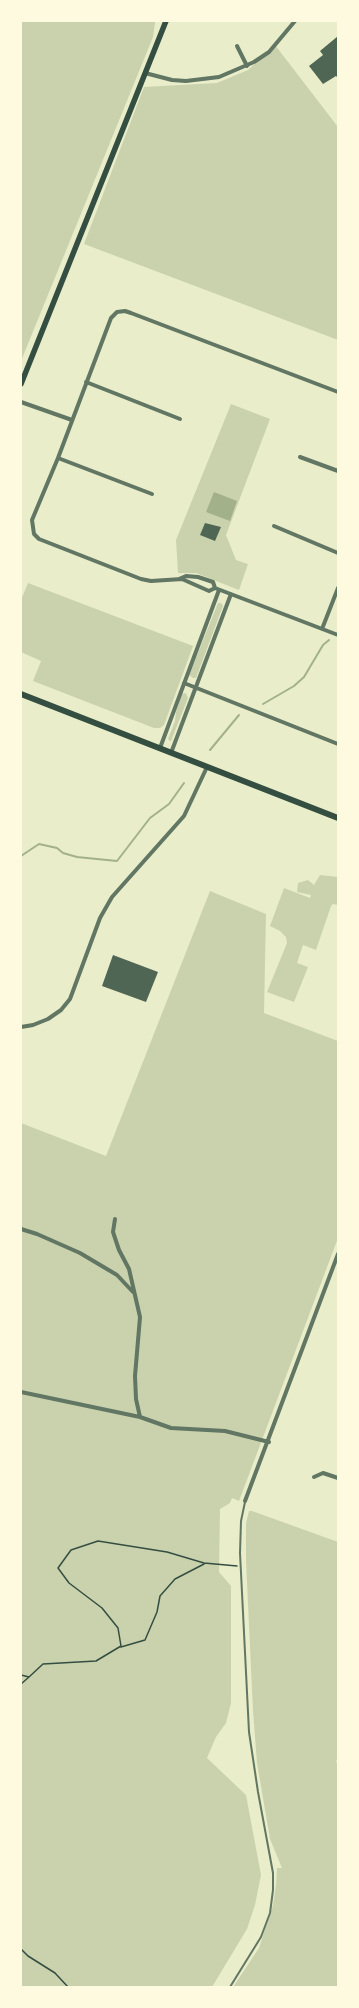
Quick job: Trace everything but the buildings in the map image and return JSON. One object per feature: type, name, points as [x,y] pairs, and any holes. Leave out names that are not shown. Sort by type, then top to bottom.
[{"type":"main road","points":[[21,384],[166,21]]},
{"type":"main road","points":[[21,694],[338,818]]},
{"type":"street","points":[[145,73],[172,80],[201,80],[219,77],[247,66],[269,52],[295,21]]},
{"type":"street","points":[[238,46],[247,66]]},
{"type":"street","points":[[160,748],[217,589],[213,582],[198,577],[186,576],[178,579],[151,581],[141,579],[39,539],[34,534],[32,520],[58,458],[111,318],[117,312],[125,311],[338,392]]},
{"type":"street","points":[[86,382],[180,419]]},
{"type":"street","points":[[21,402],[72,420]]},
{"type":"street","points":[[300,457],[338,471]]},
{"type":"street","points":[[58,458],[152,494]]},
{"type":"street","points":[[274,526],[338,553]]},
{"type":"street","points":[[178,579],[209,591],[217,589],[338,635]]},
{"type":"street","points":[[322,629],[338,588]]},
{"type":"street","points":[[171,752],[231,594]]},
{"type":"street","points":[[184,683],[338,744]]},
{"type":"street","points":[[21,1027],[34,1025],[48,1019],[61,1010],[70,999],[100,918],[112,897],[184,816],[207,767]]},
{"type":"street","points":[[115,1219],[114,1232],[119,1250],[129,1269],[133,1293],[140,1317],[135,1376],[136,1399],[140,1417]]},
{"type":"street","points":[[21,1229],[80,1252],[117,1276],[133,1293]]},
{"type":"street","points":[[245,1501],[269,1442],[338,1254]]},
{"type":"street","points":[[21,1392],[140,1417],[171,1428],[225,1431],[248,1435],[269,1442]]},
{"type":"street","points":[[314,1478],[323,1474],[338,1478]]},
{"type":"lane","points":[[230,1987],[250,1958],[261,1937],[270,1913],[273,1890],[273,1873],[249,1732],[240,1521],[245,1501]]},
{"type":"path","points":[[119,1647],[118,1628],[102,1608],[69,1583],[58,1568],[71,1550],[98,1541],[167,1552],[205,1564],[241,1566]]},
{"type":"path","points":[[21,1684],[43,1664],[96,1661],[119,1647],[145,1640],[157,1612],[160,1596],[175,1579],[205,1564]]},
{"type":"path","points":[[21,1675],[28,1677]]},
{"type":"path","points":[[21,1948],[28,1956],[55,1973],[68,1987]]},
{"type":"shaded area","points":[[21,21],[155,21],[155,23],[153,37],[21,361]]},
{"type":"shaded area","points":[[275,45],[338,127],[338,340],[84,244],[144,87],[217,83],[248,70]]},
{"type":"shaded area","points":[[231,404],[270,419],[226,535],[236,560],[248,564],[239,590],[196,573],[178,573],[176,540]]},
{"type":"shaded area","points":[[214,492],[237,501],[230,521],[206,512]]},
{"type":"shaded area","points":[[28,583],[193,646],[164,725],[160,728],[154,728],[33,681],[41,661],[21,652],[21,600]]},
{"type":"shaded area","points":[[218,603],[221,603],[223,606],[196,678],[193,678],[189,675]]},
{"type":"shaded area","points":[[186,693],[188,698],[170,741],[168,739],[175,721],[176,712],[182,694]]},
{"type":"shaded area","points":[[320,875],[338,877],[338,905],[333,904],[331,906],[316,950],[303,945],[297,963],[308,967],[294,1002],[267,992],[287,943],[286,937],[280,931],[270,926],[284,888],[310,898],[311,895],[297,892],[298,883],[308,880],[314,885]]},
{"type":"shaded area","points":[[210,891],[266,914],[264,1013],[338,1041],[338,1238],[239,1501],[232,1498],[230,1503],[220,1509],[219,1572],[231,1586],[231,1703],[226,1723],[216,1737],[207,1758],[246,1795],[261,1875],[255,1905],[247,1929],[212,1987],[21,1987],[21,1123],[106,1156]]},
{"type":"shaded area","points":[[249,1511],[338,1542],[338,1756],[336,1762],[338,1763],[338,1987],[233,1987],[259,1948],[273,1905],[277,1868],[282,1868],[270,1839],[257,1763],[246,1561],[246,1523]]},
{"type":"waterway","points":[[263,704],[294,686],[304,677],[323,645],[329,640]]},
{"type":"waterway","points":[[210,750],[239,715]]},
{"type":"waterway","points":[[21,856],[39,844],[57,848],[63,853],[77,857],[117,861],[150,818],[169,804],[184,783]]}]
